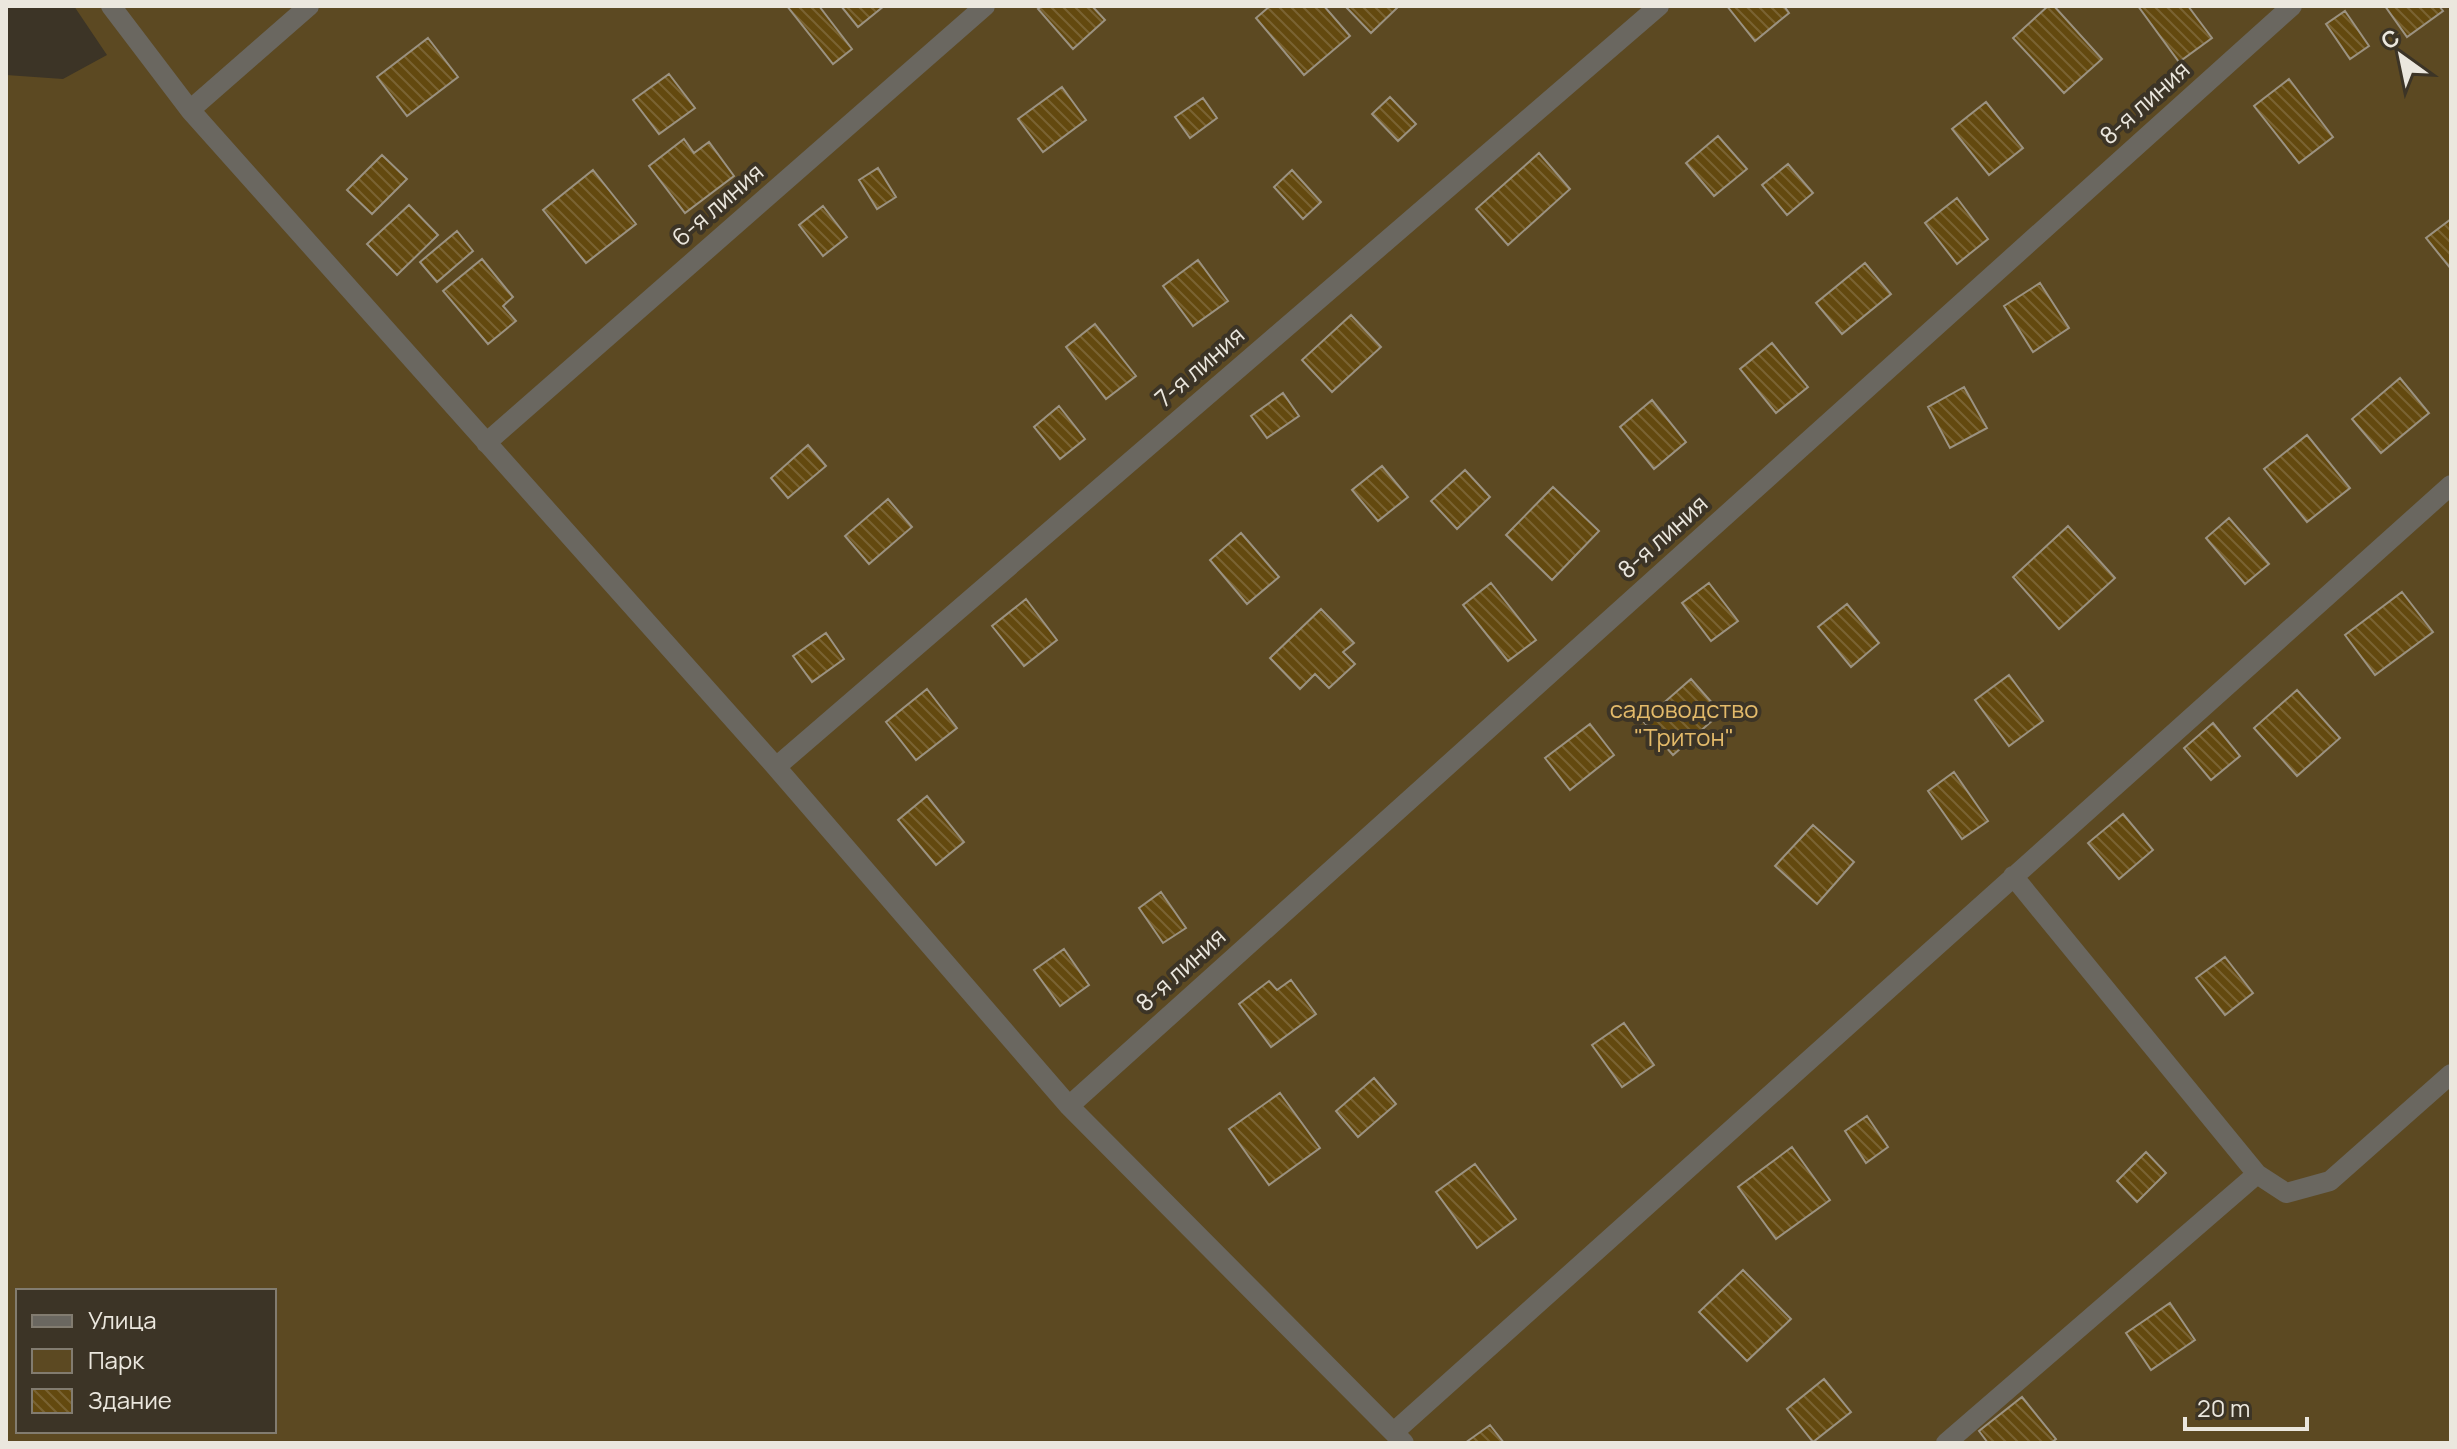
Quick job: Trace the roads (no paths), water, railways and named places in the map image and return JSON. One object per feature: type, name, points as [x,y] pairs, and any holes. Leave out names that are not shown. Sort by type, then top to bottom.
[{"type":"street","points":[[111,6],[190,110],[776,767],[1069,1106],[1399,1437],[2013,876],[2451,485]]},
{"type":"street","points":[[190,110],[309,6]]},
{"type":"street","name":"6-я линия","points":[[486,443],[985,6]]},
{"type":"street","name":"7-я линия","points":[[776,767],[1659,6]]},
{"type":"street","name":"8-я линия","points":[[1069,1106],[2292,6]]},
{"type":"street","points":[[2013,876],[2257,1174],[2286,1193],[2330,1181],[2451,1074]]},
{"type":"street","points":[[1946,1443],[2257,1174]]},
{"type":"park label","name":"садоводство \"Тритон\"","points":[[1684,724]]}]
